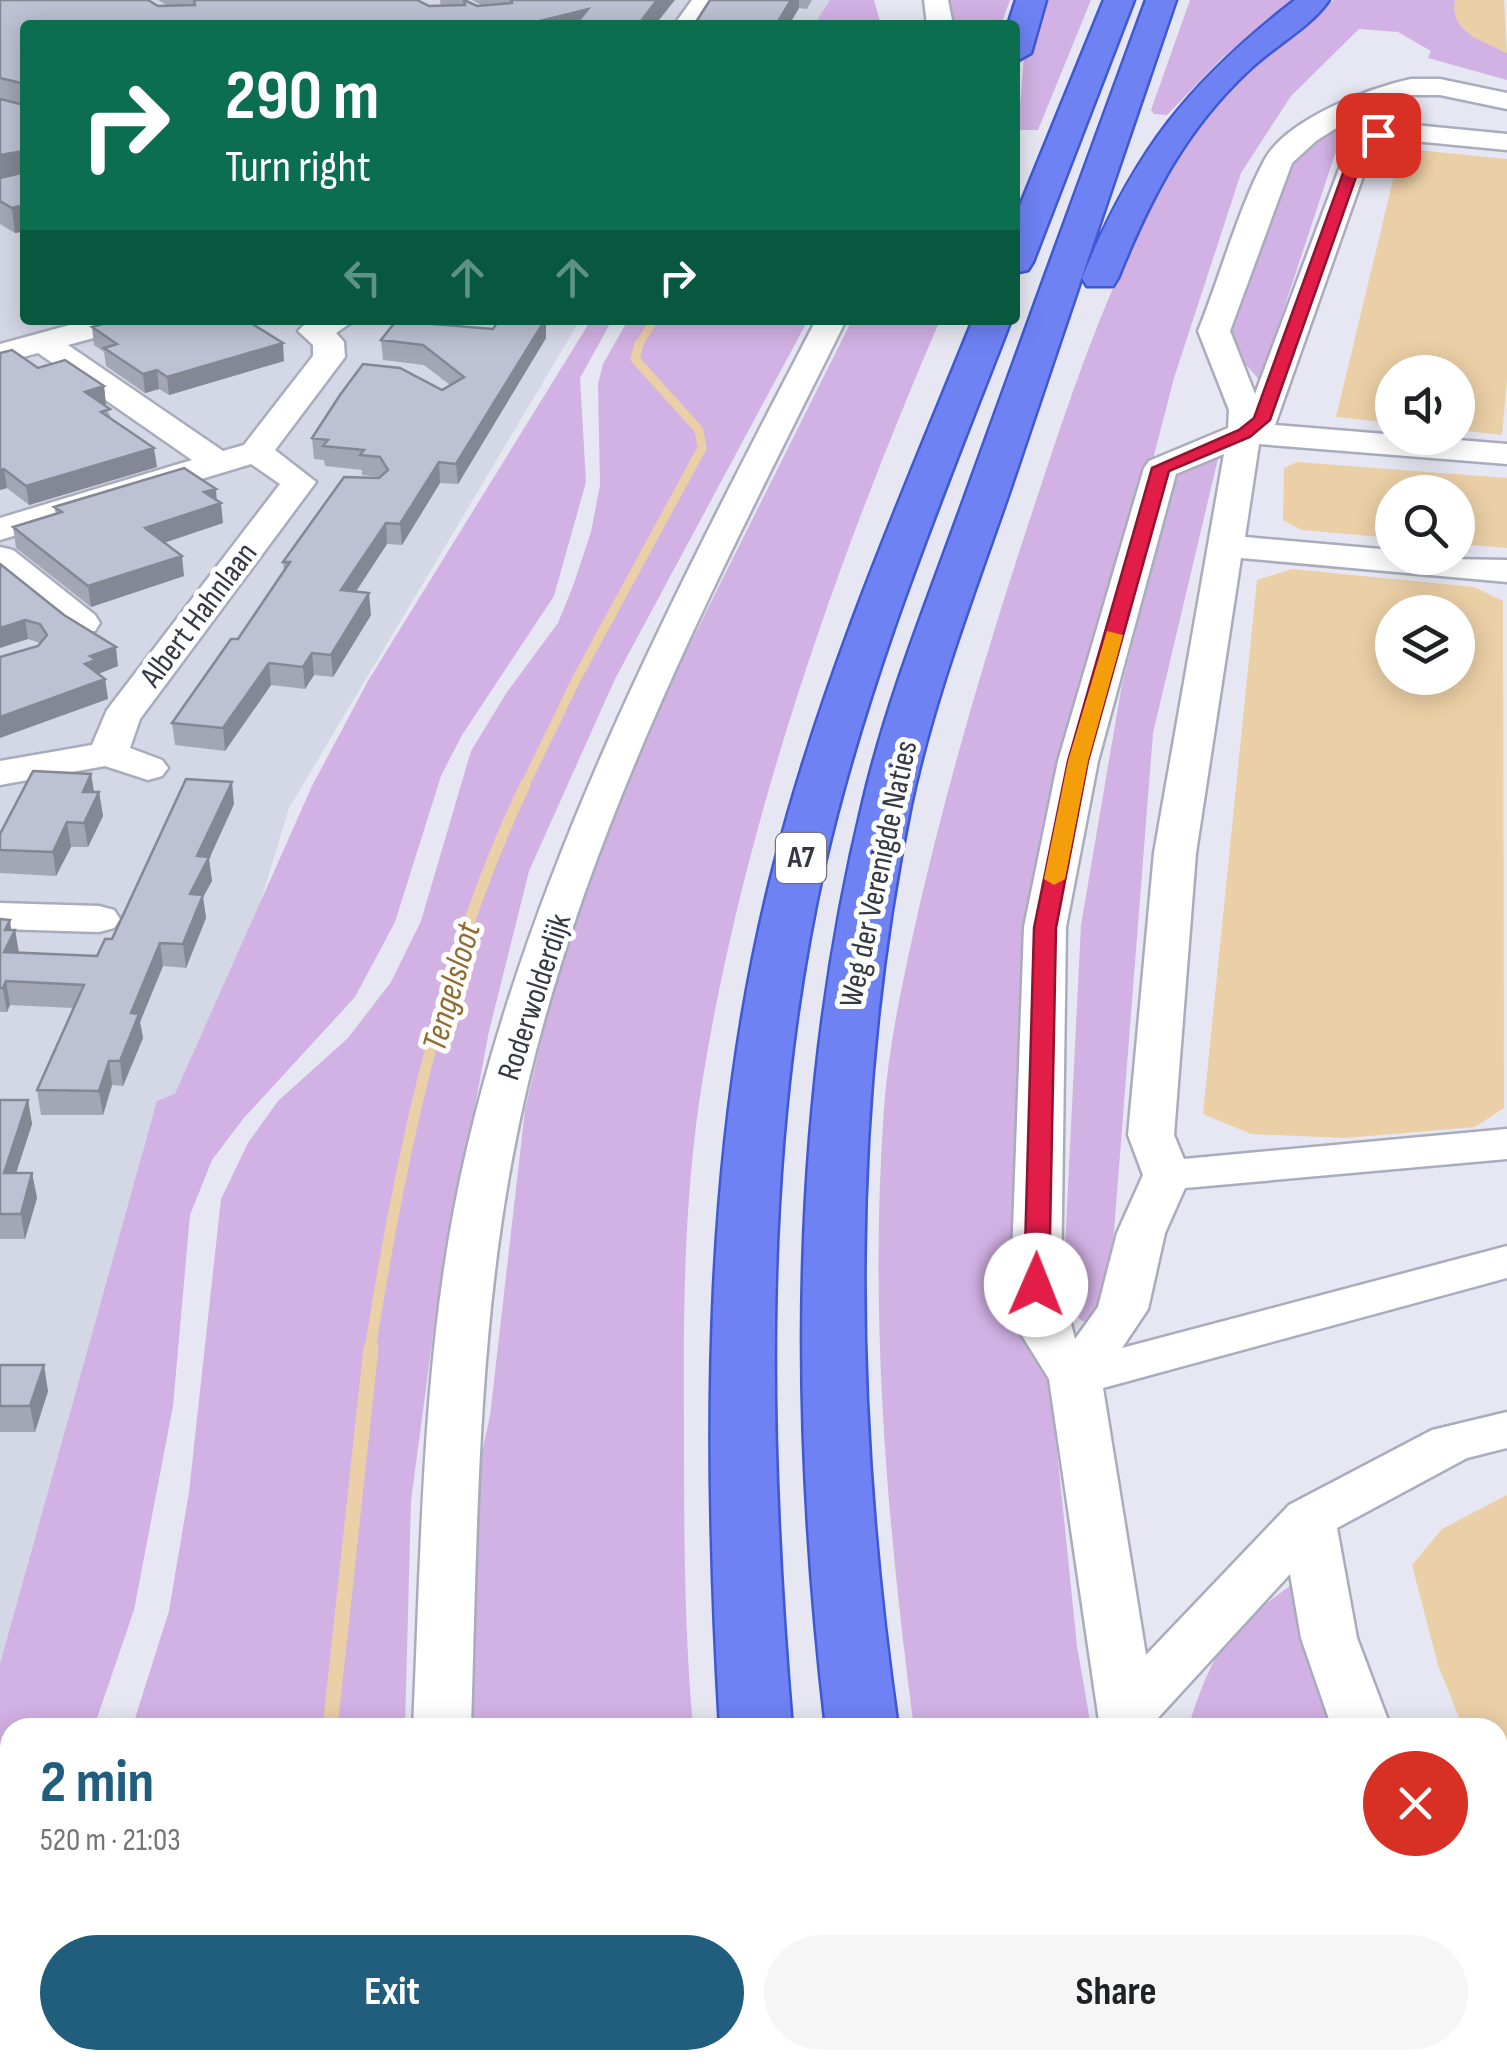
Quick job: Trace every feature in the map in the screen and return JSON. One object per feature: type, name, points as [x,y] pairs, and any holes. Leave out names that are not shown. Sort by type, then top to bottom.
[{"type":"highway","points":[[1020,36],[1031,0]]},
{"type":"highway","points":[[1020,249],[1119,0]]},
{"type":"highway","name":"Weg der Verenigde Naties","points":[[861,1718],[843,1555],[833,1385],[834,1188],[842,1090],[866,906],[888,798],[926,668],[1161,0]]},
{"type":"highway","name":"A7","points":[[980,517],[1088,306],[1152,161],[1209,88],[1254,46],[1314,0]]},
{"type":"highway","name":"A7","points":[[939,456],[965,325]]},
{"type":"highway","name":"A7","points":[[755,1718],[740,1426],[743,1280],[766,1051],[803,849],[850,691],[990,325]]},
{"type":"street","points":[[1074,1378],[1124,1309],[1142,1232],[1167,1175],[1151,1135],[1175,853],[1244,434],[1245,410],[1214,332],[1279,159],[1300,140],[1387,88],[1460,88],[1503,102]]},
{"type":"street","points":[[1128,1718],[1074,1378],[1046,1334],[1036,1285],[1045,928],[1078,761],[1161,468],[1244,434],[1262,420],[1361,143],[1378,135],[1415,134],[1507,142]]},
{"type":"street","points":[[0,354],[105,325]]},
{"type":"street","points":[[0,529],[256,452],[337,369],[332,350],[318,325]]},
{"type":"street","name":"Roderwolderdijk","points":[[442,1718],[460,1323],[490,1150],[510,1068],[594,812],[705,568],[828,325]]},
{"type":"street","points":[[42,342],[218,463]]},
{"type":"street","points":[[1244,434],[1507,454]]},
{"type":"street","name":"Albert Hahnlaan","points":[[108,754],[121,718],[316,484],[256,452]]},
{"type":"street","points":[[1226,546],[1507,571]]},
{"type":"street","points":[[0,558],[82,623]]},
{"type":"street","points":[[0,772],[108,754],[148,768]]},
{"type":"street","points":[[0,916],[99,920]]},
{"type":"street","points":[[1167,1175],[1507,1144]]},
{"type":"street","points":[[1074,1378],[1507,1262]]},
{"type":"street","points":[[1131,1718],[1308,1519],[1452,1444],[1507,1430]]},
{"type":"street","points":[[1308,1519],[1329,1638],[1358,1718]]},
{"type":"shaded area","points":[[0,0],[841,0],[835,20],[20,20],[20,325],[577,325],[289,808],[13,1718],[0,1718]]},
{"type":"shaded area","points":[[830,0],[874,0],[880,20],[817,20]]},
{"type":"shaded area","points":[[949,0],[1010,0],[1003,20],[953,20]]},
{"type":"shaded area","points":[[1039,0],[1091,0],[1038,130],[1020,130],[1026,33]]},
{"type":"shaded area","points":[[1190,0],[1297,0],[1223,57],[1167,115],[1154,114],[1151,110]]},
{"type":"shaded area","points":[[1334,0],[1455,0],[1472,36],[1507,53],[1507,80],[1428,58],[1431,51],[1398,32],[1359,29],[1291,96],[1241,173],[1174,378],[1076,757],[1041,1294],[1077,1646],[1089,1718],[913,1718],[883,1419],[879,1264],[886,1084],[908,958],[997,620],[1059,431],[1112,291],[1132,245],[1180,158],[1230,91],[1290,34]]},
{"type":"shaded area","points":[[1455,0],[1504,0],[1507,53],[1462,28],[1454,11]]},
{"type":"shaded area","points":[[1397,97],[1335,154],[1260,381],[1222,337],[1277,177],[1308,143],[1359,108]]},
{"type":"shaded area","points":[[1416,150],[1507,159],[1507,380],[1502,435],[1475,432],[1475,355],[1375,355],[1375,421],[1336,417],[1399,155]]},
{"type":"shaded area","points":[[588,325],[609,325],[580,378],[586,482],[554,596],[462,735],[441,776],[395,922],[355,997],[243,1119],[212,1160],[190,1215],[173,1406],[134,1610],[97,1718],[0,1718],[0,1664],[157,1101],[175,1094],[312,786],[368,681]]},
{"type":"shaded area","points":[[625,325],[805,325],[615,679],[529,871],[489,1031],[435,1320],[411,1501],[405,1718],[135,1718],[169,1611],[189,1492],[221,1199],[248,1143],[278,1101],[348,1038],[391,982],[421,921],[471,751],[507,692],[558,623],[591,532],[600,485],[598,384],[603,364]]},
{"type":"shaded area","points":[[850,325],[938,325],[865,504],[769,787],[721,980],[703,1077],[688,1207],[684,1338],[685,1576],[692,1718],[467,1718],[474,1488],[490,1416],[525,1110],[557,974],[623,778]]},
{"type":"shaded area","points":[[1221,446],[1153,733],[1109,1295],[1089,1322],[1082,1321],[1072,1311],[1064,1267],[1081,925],[1122,684],[1177,472]]},
{"type":"shaded area","points":[[1297,462],[1468,475],[1375,475],[1375,536],[1302,530],[1283,520],[1284,468]]},
{"type":"shaded area","points":[[1475,476],[1507,478],[1507,548],[1475,545]]},
{"type":"shaded area","points":[[1292,569],[1474,587],[1503,601],[1504,1108],[1475,1127],[1345,1138],[1251,1134],[1203,1114],[1257,580]]},
{"type":"shaded area","points":[[1507,1495],[1507,1718],[1459,1718],[1438,1665],[1412,1565],[1442,1529]]},
{"type":"shaded area","points":[[1300,1579],[1342,1718],[1192,1718],[1217,1657],[1256,1611]]},
{"type":"building","points":[[0,0],[148,0],[158,6],[195,5],[194,0],[417,0],[429,6],[465,5],[464,0],[477,6],[512,3],[511,0],[657,0],[642,20],[579,20],[588,9],[544,20],[20,20],[20,83],[0,78]]},
{"type":"building","points":[[710,0],[791,0],[779,20],[697,20]]},
{"type":"building","points":[[0,99],[20,104],[20,152],[0,155]]},
{"type":"building","points":[[20,173],[20,206],[12,208],[0,201],[0,178]]},
{"type":"building","points":[[254,325],[283,343],[167,377],[157,370],[143,374],[104,348],[117,344],[92,327]]},
{"type":"building","points":[[393,325],[493,329],[496,325],[542,325],[456,464],[439,462],[400,524],[386,523],[341,590],[369,593],[331,655],[312,653],[303,667],[269,663],[223,728],[172,723],[231,639],[238,639],[290,562],[283,562],[344,477],[379,478],[388,470],[380,457],[360,455],[364,450],[323,446],[328,440],[312,438],[363,364],[400,368],[442,390],[464,377],[423,345],[381,340]]},
{"type":"building","points":[[12,350],[38,368],[65,360],[104,386],[85,392],[110,409],[101,412],[154,448],[26,486],[0,470],[0,353]]},
{"type":"building","points":[[184,468],[216,489],[204,492],[221,503],[145,528],[182,556],[88,586],[13,527],[62,512],[54,507]]},
{"type":"building","points":[[0,564],[64,615],[116,647],[90,656],[96,660],[85,664],[105,679],[0,717],[0,657],[38,646],[47,635],[40,624],[25,620],[0,628]]},
{"type":"building","points":[[33,771],[91,774],[83,792],[99,792],[84,823],[67,822],[53,852],[0,850],[0,834]]},
{"type":"building","points":[[186,779],[232,782],[197,856],[209,857],[190,894],[203,895],[183,944],[160,943],[131,1013],[139,1014],[120,1061],[109,1061],[99,1091],[37,1090],[84,985],[6,981],[0,988],[0,919],[10,920],[5,930],[15,930],[4,952],[97,956],[105,939],[112,939]]},
{"type":"building","points":[[0,1100],[28,1100],[4,1173],[32,1173],[21,1214],[0,1214]]},
{"type":"building","points":[[0,1365],[44,1365],[30,1406],[0,1406]]},
{"type":"waterway","name":"Tengelsloot","points":[[639,345],[651,325]]},
{"type":"waterway","name":"Tengelsloot","points":[[524,787],[577,678],[702,448],[699,430],[635,359],[639,345]]},
{"type":"waterway","name":"Tengelsloot","points":[[370,1350],[395,1206],[427,1062],[470,921],[525,785]]},
{"type":"waterway","name":"Tengelsloot","points":[[331,1718],[371,1348]]},
{"type":"slow traffic","points":[[1054,879],[1078,761],[1114,635]]},
{"type":"route","points":[[1036,1285],[1045,928],[1078,761],[1161,468],[1244,434],[1262,420],[1361,143],[1378,135]]}]
